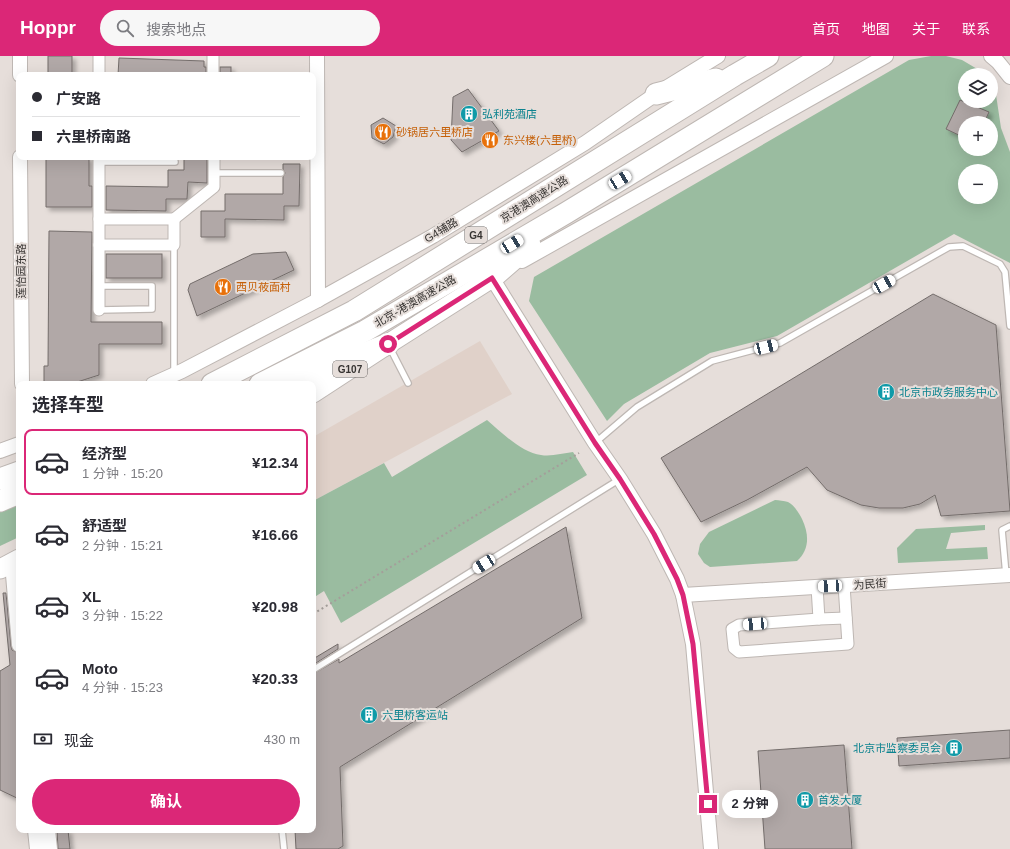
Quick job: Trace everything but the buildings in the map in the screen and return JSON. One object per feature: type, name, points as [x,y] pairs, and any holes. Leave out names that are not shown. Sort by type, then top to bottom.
[{"type":"highway","name":"京港澳高速公路","points":[[218,381],[354,311],[734,75],[768,56]]},
{"type":"highway","name":"G4","points":[[566,213],[824,56]]},
{"type":"highway","points":[[656,94],[734,75]]},
{"type":"highway","name":"G107","points":[[316,392],[492,278],[566,213]]},
{"type":"highway","name":"北京-港澳高速公路","points":[[266,381],[365,331],[566,213]]},
{"type":"highway","points":[[302,381],[326,369],[388,344]]},
{"type":"highway","points":[[0,479],[16,473]]},
{"type":"highway","points":[[0,501],[16,494]]},
{"type":"street","points":[[20,56],[20,72]]},
{"type":"street","points":[[99,56],[99,72]]},
{"type":"street","points":[[213,56],[213,72]]},
{"type":"street","points":[[317,56],[318,300]]},
{"type":"street","points":[[711,849],[693,644],[683,595],[668,559],[654,534],[492,278],[886,56]]},
{"type":"street","points":[[991,56],[1010,77]]},
{"type":"street","name":"G4辅路","points":[[160,381],[318,300],[433,236],[585,143],[656,94],[715,57]]},
{"type":"street","name":"莲怡园东路","points":[[20,160],[22,381]]},
{"type":"street","points":[[99,160],[99,310]]},
{"type":"street","points":[[99,219],[174,219],[214,187],[214,160]]},
{"type":"street","points":[[99,245],[174,245],[174,219]]},
{"type":"street","points":[[0,451],[16,445]]},
{"type":"street","points":[[10,563],[16,618]]},
{"type":"street","name":"为民街","points":[[683,595],[1008,575]]},
{"type":"street","points":[[844,585],[848,644],[739,652],[734,648],[732,629],[739,625],[846,618]]},
{"type":"street","points":[[817,587],[819,619]]},
{"type":"street","points":[[35,833],[37,849]]},
{"type":"street","points":[[48,833],[50,849]]},
{"type":"lane","points":[[124,160],[174,162],[174,160]]},
{"type":"lane","points":[[214,173],[281,173]]},
{"type":"lane","points":[[174,245],[174,375]]},
{"type":"lane","points":[[595,443],[637,407],[712,361],[780,344],[949,247],[963,246],[1000,264],[1005,272],[1010,326]]},
{"type":"lane","points":[[99,286],[152,286],[152,309],[99,310]]},
{"type":"lane","points":[[388,344],[408,383]]},
{"type":"lane","points":[[316,668],[620,479]]},
{"type":"lane","points":[[1008,575],[1002,530],[1010,526]]},
{"type":"lane","points":[[282,833],[284,849]]},
{"type":"path","points":[[316,612],[578,453]]},
{"type":"shaded area","points":[[480,341],[512,394],[316,499],[316,435]]},
{"type":"green space","points":[[931,56],[946,56],[962,60],[976,68],[958,68],[958,108],[998,108],[1001,128],[1010,152],[1010,263],[954,234],[777,336],[710,353],[624,404],[607,421],[529,301],[534,277],[909,60]]},
{"type":"green space","points":[[487,420],[519,446],[534,453],[549,456],[573,452],[587,475],[341,623],[324,591],[316,596],[316,499],[384,463],[392,477]]},
{"type":"green space","points":[[775,500],[788,502],[792,505],[802,519],[806,530],[806,546],[797,561],[710,567],[704,563],[698,554],[700,544],[709,532]]},
{"type":"green space","points":[[16,505],[16,538],[0,546],[0,512]]},
{"type":"green space","points":[[985,525],[985,530],[951,533],[946,549],[987,547],[988,559],[898,563],[897,548],[916,529]]},
{"type":"place","name":"弘利苑酒店","points":[[469,114]]},
{"type":"place","name":"砂锅居六里桥店","points":[[383,132]]},
{"type":"place","name":"东兴楼(六里桥)","points":[[490,140]]},
{"type":"place","name":"西贝莜面村","points":[[223,287]]},
{"type":"place","name":"北京市政务服务中心","points":[[886,392]]},
{"type":"place","name":"六里桥客运站","points":[[369,715]]},
{"type":"place","name":"北京市监察委员会","points":[[954,748]]},
{"type":"place","name":"首发大厦","points":[[805,800]]},
{"type":"route","points":[[388,344],[492,278],[654,534],[677,579],[683,595],[693,644],[708,804]]}]
